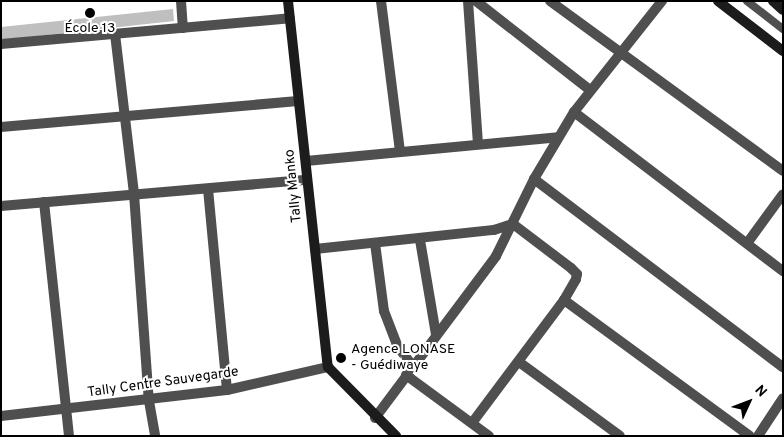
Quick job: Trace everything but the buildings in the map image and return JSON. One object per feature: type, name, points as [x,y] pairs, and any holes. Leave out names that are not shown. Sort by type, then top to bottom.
[{"type":"street","points":[[181,1],[183,28]]},
{"type":"street","name":"Tally Manko","points":[[288,1],[328,367]]},
{"type":"street","points":[[381,1],[400,151]]},
{"type":"street","points":[[468,1],[478,143]]},
{"type":"street","points":[[476,1],[590,90]]},
{"type":"street","points":[[550,1],[619,54],[783,170]]},
{"type":"street","points":[[376,418],[496,256],[534,179],[574,112],[662,1]]},
{"type":"street","points":[[718,1],[783,51]]},
{"type":"street","points":[[773,1],[783,10]]},
{"type":"street","points":[[1,44],[290,18]]},
{"type":"street","points":[[115,34],[134,194],[149,401],[155,436]]},
{"type":"street","points":[[1,127],[298,101]]},
{"type":"street","points":[[574,112],[748,242],[783,271]]},
{"type":"street","points":[[306,161],[478,143],[558,137]]},
{"type":"street","points":[[534,179],[783,366]]},
{"type":"street","points":[[1,206],[307,180]]},
{"type":"street","points":[[208,189],[226,390]]},
{"type":"street","points":[[748,242],[783,194]]},
{"type":"street","points":[[44,202],[69,436]]},
{"type":"street","points":[[315,249],[420,240],[494,230],[513,224]]},
{"type":"street","points":[[472,423],[564,300],[577,274],[513,224]]},
{"type":"street","points":[[420,240],[436,335]]},
{"type":"street","points":[[375,243],[384,311],[398,347],[410,370],[488,436]]},
{"type":"street","points":[[564,300],[750,436]]},
{"type":"street","points":[[519,362],[620,436]]},
{"type":"street","points":[[328,367],[376,418],[396,436]]},
{"type":"street","name":"Tally Centre Sauvegarde","points":[[1,416],[149,401],[226,390],[328,367]]},
{"type":"street","points":[[758,436],[783,398]]},
{"type":"lane","points":[[747,1],[783,29]]},
{"type":"place","name":"École 13","points":[[90,13]]},
{"type":"place","name":"Agence LONASE - Guédiwaye","points":[[341,358]]}]
